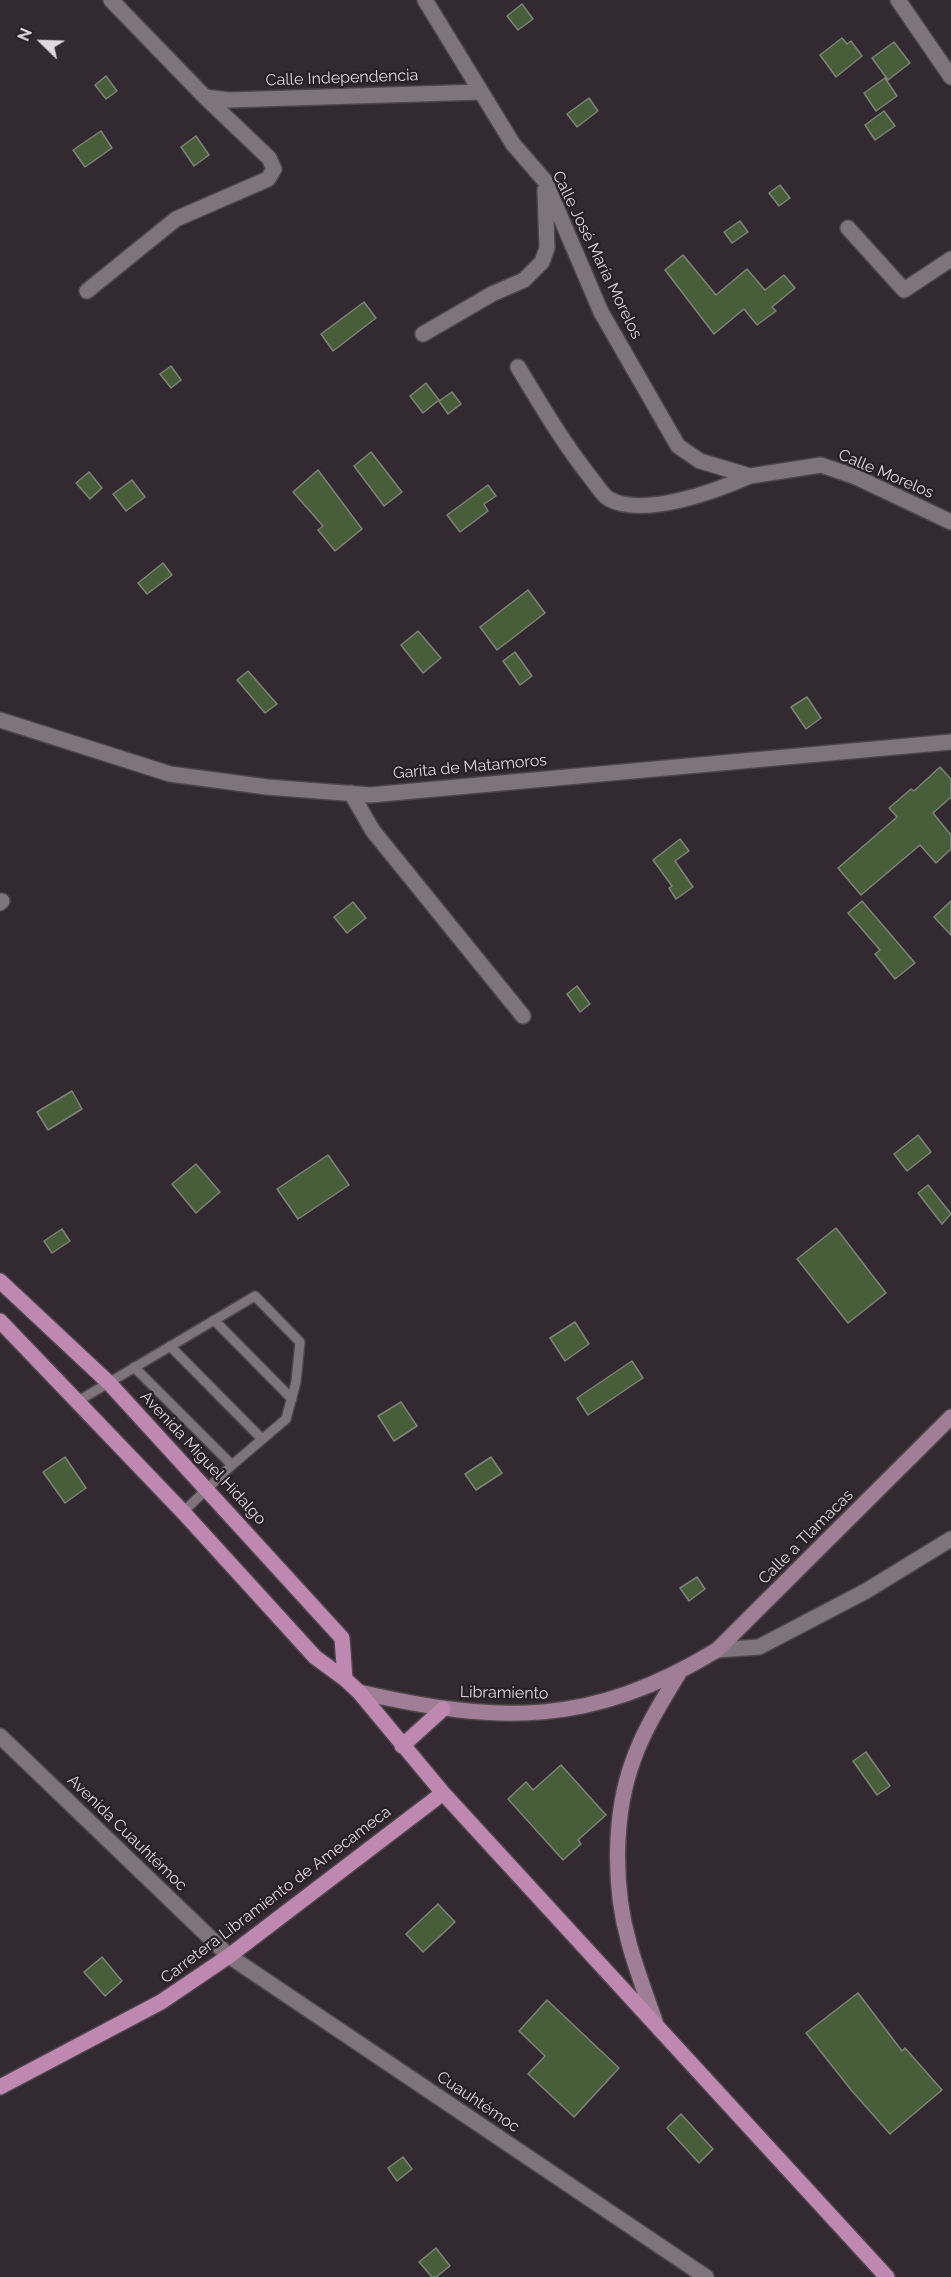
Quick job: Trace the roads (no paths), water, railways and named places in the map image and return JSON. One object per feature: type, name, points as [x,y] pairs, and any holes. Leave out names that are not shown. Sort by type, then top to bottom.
[{"type":"main road","name":"Avenida Miguel Hidalgo","points":[[0,1281],[109,1383],[342,1638],[345,1678]]},
{"type":"main road","points":[[0,1321],[183,1512],[315,1657],[345,1678],[358,1692],[443,1793],[655,2021],[887,2277]]},
{"type":"main road","name":"Calle a Tlamacas","points":[[679,1673],[717,1650],[951,1417]]},
{"type":"main road","points":[[655,2021],[628,1942],[619,1872],[620,1830],[633,1760],[646,1727],[679,1673]]},
{"type":"main road","name":"Libramiento","points":[[358,1692],[443,1709],[483,1714],[525,1714],[601,1704],[679,1673]]},
{"type":"main road","points":[[402,1746],[443,1709]]},
{"type":"main road","name":"Carretera Libramiento de Amecameca","points":[[0,2087],[161,2002],[229,1956],[443,1793]]},
{"type":"street","points":[[87,291],[176,219],[268,179],[274,169],[269,158],[205,97],[111,0]]},
{"type":"street","name":"Calle José María Morelos","points":[[425,0],[513,144],[545,181],[601,312],[678,446],[700,461]]},
{"type":"street","points":[[898,0],[951,77]]},
{"type":"street","name":"Calle Independencia","points":[[205,97],[229,100],[481,92]]},
{"type":"street","points":[[423,334],[492,294],[524,280],[542,262],[547,248],[545,181]]},
{"type":"street","points":[[848,228],[903,290],[951,259]]},
{"type":"street","points":[[518,367],[567,448],[607,498],[630,506],[664,502],[719,490],[750,476]]},
{"type":"street","name":"Calle Morelos","points":[[700,461],[750,476],[821,465],[856,477],[951,522]]},
{"type":"street","name":"Garita de Matamoros","points":[[0,720],[170,774],[267,788],[370,795],[951,742]]},
{"type":"street","points":[[351,794],[373,831],[523,1016]]},
{"type":"street","points":[[717,1650],[759,1647],[866,1591],[951,1539]]},
{"type":"street","name":"Avenida Cuauhtémoc","points":[[0,1736],[229,1956]]},
{"type":"street","name":"Cuauhtémoc","points":[[229,1956],[706,2277]]},
{"type":"lane","points":[[78,1401],[255,1296],[300,1342],[292,1399],[286,1419],[232,1465],[209,1490],[183,1512]]},
{"type":"lane","points":[[214,1320],[292,1399]]},
{"type":"lane","points":[[170,1346],[262,1439]]},
{"type":"lane","points":[[134,1366],[232,1465]]}]
